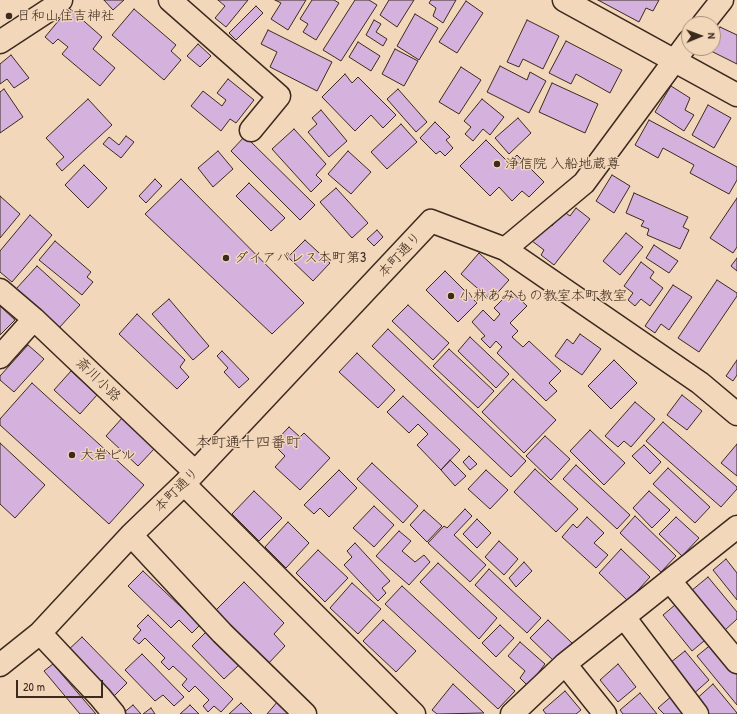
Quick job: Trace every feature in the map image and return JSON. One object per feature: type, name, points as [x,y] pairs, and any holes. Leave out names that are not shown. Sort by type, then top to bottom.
[{"type":"street","points":[[0,42],[52,8],[61,0]]},
{"type":"street","points":[[170,0],[279,96],[251,130]]},
{"type":"street","points":[[564,0],[737,95]]},
{"type":"street","points":[[709,16],[722,0]]},
{"type":"street","points":[[681,51],[584,183],[504,250],[700,382],[737,414]]},
{"type":"street","name":"本町通り","points":[[0,665],[40,633],[131,535],[190,478],[431,221],[504,250]]},
{"type":"street","name":"斎川小路","points":[[0,290],[34,319],[190,478],[414,714]]},
{"type":"street","points":[[0,357],[34,319]]},
{"type":"street","points":[[512,714],[565,664],[737,527]]},
{"type":"street","points":[[131,535],[222,633],[305,714]]},
{"type":"street","points":[[670,581],[737,662]]},
{"type":"street","points":[[624,617],[697,714]]},
{"type":"street","points":[[40,633],[114,714]]},
{"type":"street","points":[[565,664],[605,714]]},
{"type":"building","points":[[104,0],[124,0],[113,10]]},
{"type":"building","points":[[218,0],[248,0],[226,27],[215,18],[225,6]]},
{"type":"building","points":[[275,0],[306,0],[288,30],[271,19],[281,3]]},
{"type":"building","points":[[312,0],[334,0],[339,3],[316,40],[303,32],[308,24],[300,19]]},
{"type":"building","points":[[355,0],[369,0],[377,5],[341,61],[323,50]]},
{"type":"building","points":[[389,0],[414,0],[397,27],[380,15]]},
{"type":"building","points":[[431,0],[456,0],[443,23],[433,16],[436,8],[429,3]]},
{"type":"building","points":[[598,0],[659,0],[653,11],[646,8],[639,22]]},
{"type":"building","points":[[466,1],[483,13],[457,53],[439,42]]},
{"type":"building","points":[[256,6],[263,13],[236,40],[229,33]]},
{"type":"building","points":[[69,8],[102,37],[93,49],[115,68],[100,86],[62,54],[68,47],[58,39],[53,44],[45,37]]},
{"type":"building","points":[[134,9],[176,45],[171,51],[181,60],[164,80],[112,35]]},
{"type":"building","points":[[415,14],[438,28],[419,60],[397,46]]},
{"type":"building","points":[[374,20],[381,24],[376,32],[387,39],[383,46],[366,35]]},
{"type":"building","points":[[527,20],[559,36],[543,69],[523,59],[519,67],[507,62]]},
{"type":"building","points":[[721,27],[737,35],[737,64],[721,56]]},
{"type":"building","points":[[268,30],[332,62],[317,91],[270,67],[277,52],[261,44]]},
{"type":"building","points":[[566,41],[622,70],[610,93],[576,74],[571,84],[549,73]]},
{"type":"building","points":[[358,42],[380,56],[371,71],[349,57]]},
{"type":"building","points":[[198,44],[211,56],[200,67],[187,56]]},
{"type":"building","points":[[395,49],[418,61],[404,86],[382,74]]},
{"type":"building","points":[[11,55],[29,78],[14,88],[7,79],[0,84],[0,64]]},
{"type":"building","points":[[500,66],[527,80],[530,72],[546,81],[529,113],[487,92]]},
{"type":"building","points":[[461,67],[481,80],[459,114],[439,102]]},
{"type":"building","points":[[345,74],[352,83],[358,77],[396,115],[383,128],[371,115],[355,131],[322,97]]},
{"type":"building","points":[[228,79],[254,100],[236,123],[230,119],[221,131],[191,106],[203,91],[222,106],[226,100],[217,93]]},
{"type":"building","points":[[552,83],[598,104],[585,133],[539,112]]},
{"type":"building","points":[[671,86],[690,98],[685,110],[694,115],[684,131],[655,112]]},
{"type":"building","points":[[4,89],[23,117],[0,133],[0,92]]},
{"type":"building","points":[[398,89],[427,122],[416,132],[387,99]]},
{"type":"building","points":[[88,99],[112,125],[62,171],[56,164],[64,157],[46,138]]},
{"type":"building","points":[[482,99],[504,117],[490,135],[483,129],[473,141],[465,134],[471,127],[464,121]]},
{"type":"building","points":[[708,105],[731,118],[714,148],[692,135]]},
{"type":"building","points":[[321,110],[347,141],[329,157],[308,132],[317,124],[312,118]]},
{"type":"building","points":[[518,118],[531,133],[509,154],[495,138]]},
{"type":"building","points":[[649,120],[737,167],[737,180],[729,194],[690,173],[694,165],[663,148],[658,158],[635,145]]},
{"type":"building","points":[[435,122],[450,137],[446,140],[453,148],[445,156],[440,151],[436,154],[420,138]]},
{"type":"building","points":[[401,124],[417,142],[387,169],[371,152]]},
{"type":"building","points":[[294,129],[326,164],[316,175],[322,181],[311,192],[272,149]]},
{"type":"building","points":[[126,136],[134,142],[121,158],[103,144],[109,137],[119,145]]},
{"type":"building","points":[[245,136],[315,205],[300,220],[231,151]]},
{"type":"building","points":[[486,140],[509,163],[517,155],[544,182],[529,197],[522,191],[512,201],[499,187],[490,196],[460,166]]},
{"type":"building","points":[[218,151],[233,169],[213,187],[198,168]]},
{"type":"building","points":[[348,151],[371,172],[351,194],[328,174]]},
{"type":"building","points":[[84,165],[107,188],[88,208],[65,185]]},
{"type":"building","points":[[612,175],[630,186],[614,213],[596,201]]},
{"type":"building","points":[[155,179],[162,186],[146,203],[139,196]]},
{"type":"building","name":"ダイアパレス本町第3","points":[[181,179],[304,303],[272,334],[145,214]]},
{"type":"building","points":[[249,183],[285,218],[271,231],[236,196]]},
{"type":"building","points":[[336,188],[368,223],[352,238],[320,202]]},
{"type":"building","points":[[634,193],[688,217],[683,227],[689,230],[680,249],[647,235],[649,229],[641,226],[644,221],[626,213]]},
{"type":"building","points":[[0,196],[20,214],[0,238]]},
{"type":"building","points":[[737,198],[737,247],[733,253],[710,238]]},
{"type":"building","points":[[576,208],[590,219],[554,265],[541,255],[544,250],[532,241],[546,222],[552,226],[563,211],[570,216]]},
{"type":"building","points":[[30,215],[52,235],[12,282],[0,272],[0,251]]},
{"type":"building","points":[[377,230],[383,237],[374,246],[367,239]]},
{"type":"building","points":[[626,233],[643,247],[620,275],[603,261]]},
{"type":"building","points":[[305,240],[330,263],[313,281],[288,257]]},
{"type":"building","points":[[55,241],[91,272],[87,277],[93,282],[82,295],[39,260]]},
{"type":"building","points":[[654,245],[678,261],[669,273],[646,258]]},
{"type":"building","points":[[479,253],[509,280],[491,300],[461,274]]},
{"type":"building","points":[[737,258],[737,271],[731,266]]},
{"type":"building","points":[[641,262],[654,272],[650,278],[663,288],[650,306],[641,299],[635,306],[628,300],[633,293],[624,286]]},
{"type":"building","points":[[37,266],[80,305],[59,328],[16,289]]},
{"type":"building","name":"小林あみもの教室本町教室","points":[[445,271],[477,303],[458,322],[426,290]]},
{"type":"building","points":[[717,280],[737,293],[737,296],[699,352],[678,338]]},
{"type":"building","points":[[673,285],[692,297],[669,330],[661,324],[655,333],[645,326]]},
{"type":"building","points":[[511,291],[527,306],[510,323],[518,331],[512,337],[523,347],[529,341],[561,371],[549,383],[557,391],[546,401],[497,353],[502,347],[496,341],[490,348],[481,339],[485,336],[472,322],[483,310],[494,321],[500,314],[494,308]]},
{"type":"building","points":[[169,299],[209,346],[193,360],[152,314]]},
{"type":"building","points":[[408,305],[449,343],[433,360],[392,321]]},
{"type":"building","points":[[0,306],[15,320],[0,335]]},
{"type":"building","points":[[137,314],[185,360],[180,367],[189,377],[177,389],[119,334]]},
{"type":"building","points":[[388,329],[526,461],[511,477],[372,346]]},
{"type":"building","points":[[580,334],[601,349],[582,375],[555,356],[567,339],[573,344]]},
{"type":"building","points":[[470,337],[509,374],[496,388],[458,351]]},
{"type":"building","points":[[28,345],[44,359],[14,392],[0,380],[0,376]]},
{"type":"building","points":[[449,349],[494,391],[478,408],[433,366]]},
{"type":"building","points":[[222,351],[249,379],[239,388],[224,372],[228,368],[217,356]]},
{"type":"building","points":[[357,353],[395,390],[378,408],[339,372]]},
{"type":"building","points":[[614,360],[637,383],[611,409],[588,386]]},
{"type":"building","points":[[737,360],[737,375],[733,381],[726,376]]},
{"type":"building","points":[[71,371],[97,395],[80,414],[54,390]]},
{"type":"building","points":[[513,379],[556,420],[524,453],[482,412]]},
{"type":"building","name":"大岩ビル","points":[[32,383],[144,485],[109,524],[0,425],[0,419]]},
{"type":"building","points":[[682,395],[702,411],[687,430],[667,415]]},
{"type":"building","points":[[403,396],[460,450],[441,470],[417,445],[428,434],[418,424],[409,433],[387,412]]},
{"type":"building","points":[[635,402],[655,419],[631,447],[624,441],[618,447],[605,436]]},
{"type":"building","points":[[123,417],[155,448],[138,466],[106,436]]},
{"type":"building","points":[[663,422],[737,487],[737,489],[721,507],[646,441]]},
{"type":"building","points":[[289,427],[300,437],[304,433],[330,458],[300,490],[275,467],[285,456],[273,444]]},
{"type":"building","points":[[590,430],[625,463],[604,485],[570,451]]},
{"type":"building","points":[[545,436],[570,459],[551,480],[526,456]]},
{"type":"building","points":[[0,443],[45,485],[15,518],[0,504]]},
{"type":"building","points":[[737,444],[737,476],[721,463]]},
{"type":"building","points":[[644,445],[661,462],[650,474],[632,456]]},
{"type":"building","points":[[469,456],[477,464],[470,470],[463,462]]},
{"type":"building","points":[[450,460],[466,476],[455,486],[441,470]]},
{"type":"building","points":[[372,463],[418,506],[403,523],[357,479]]},
{"type":"building","points":[[576,465],[630,515],[617,529],[563,479]]},
{"type":"building","points":[[668,468],[710,507],[695,523],[653,484]]},
{"type":"building","points":[[535,469],[578,509],[556,532],[514,492]]},
{"type":"building","points":[[339,470],[357,488],[329,517],[320,508],[314,514],[304,505]]},
{"type":"building","points":[[486,470],[508,490],[490,509],[468,489]]},
{"type":"building","points":[[254,491],[282,518],[259,541],[232,514]]},
{"type":"building","points":[[649,491],[670,510],[652,528],[633,508]]},
{"type":"building","points":[[374,506],[394,525],[374,547],[353,528]]},
{"type":"building","points":[[465,509],[472,516],[454,535],[486,565],[470,582],[428,543],[444,526],[447,528]]},
{"type":"building","points":[[424,510],[442,526],[427,542],[410,525]]},
{"type":"building","points":[[635,516],[676,556],[661,572],[620,533]]},
{"type":"building","points":[[587,517],[604,533],[594,543],[608,555],[596,568],[562,537],[573,524],[577,528]]},
{"type":"building","points":[[676,517],[699,538],[682,556],[659,534]]},
{"type":"building","points":[[477,519],[491,533],[477,548],[463,534]]},
{"type":"building","points":[[288,522],[309,543],[286,568],[265,547]]},
{"type":"building","points":[[399,531],[411,541],[402,551],[415,562],[424,555],[430,562],[409,585],[376,556]]},
{"type":"building","points":[[499,541],[518,559],[504,575],[485,557]]},
{"type":"building","points":[[355,543],[390,581],[382,588],[386,593],[378,601],[344,565],[352,557],[347,551]]},
{"type":"building","points":[[621,549],[650,577],[628,601],[599,573]]},
{"type":"building","points":[[318,550],[348,578],[325,602],[296,573]]},
{"type":"building","points":[[726,559],[737,573],[737,600],[713,570]]},
{"type":"building","points":[[524,562],[532,571],[516,587],[509,578]]},
{"type":"building","points":[[438,563],[497,618],[479,639],[420,582]]},
{"type":"building","points":[[489,569],[541,618],[527,633],[475,585]]},
{"type":"building","points":[[143,571],[200,625],[192,633],[179,620],[171,628],[128,586]]},
{"type":"building","points":[[708,577],[737,612],[737,619],[724,631],[691,591]]},
{"type":"building","points":[[244,582],[284,623],[274,634],[285,646],[266,666],[213,613]]},
{"type":"building","points":[[352,583],[381,609],[358,634],[330,608]]},
{"type":"building","points":[[402,586],[515,691],[498,709],[385,604]]},
{"type":"building","points":[[681,600],[710,636],[692,651],[663,615]]},
{"type":"building","points":[[148,615],[233,699],[221,712],[214,706],[208,712],[203,706],[209,700],[195,686],[189,692],[182,685],[187,679],[173,666],[169,670],[161,662],[165,658],[145,638],[139,644],[133,639],[141,630],[137,626]]},
{"type":"building","points":[[383,620],[416,651],[396,672],[363,641]]},
{"type":"building","points":[[548,620],[572,643],[555,662],[530,638]]},
{"type":"building","points":[[500,625],[514,638],[496,657],[482,643]]},
{"type":"building","points":[[207,631],[239,665],[224,679],[192,646]]},
{"type":"building","points":[[82,637],[127,683],[111,699],[65,653]]},
{"type":"building","points":[[520,642],[545,664],[528,686],[520,678],[525,671],[508,656]]},
{"type":"building","points":[[713,643],[737,672],[737,705],[697,656]]},
{"type":"building","points":[[685,651],[709,680],[691,696],[666,666]]},
{"type":"building","points":[[142,654],[184,697],[174,706],[163,695],[155,701],[125,670]]},
{"type":"building","points":[[53,664],[96,714],[80,714],[44,671]]},
{"type":"building","points":[[618,664],[636,687],[618,702],[600,680]]},
{"type":"building","points":[[453,684],[484,713],[437,714],[432,710]]},
{"type":"building","points":[[713,684],[737,714],[703,714],[693,702]]},
{"type":"building","points":[[565,691],[581,710],[576,714],[546,714],[543,710]]},
{"type":"building","points":[[640,693],[657,714],[623,714],[620,710]]},
{"type":"building","points":[[674,694],[691,714],[664,714],[658,708]]},
{"type":"building","points":[[278,701],[293,714],[267,714]]},
{"type":"building","points":[[241,703],[252,714],[229,714]]},
{"type":"building","points":[[133,705],[141,714],[122,714]]},
{"type":"building","points":[[190,705],[199,714],[180,714]]},
{"type":"building","points":[[151,708],[155,714],[143,714]]},
{"type":"place","name":"日和山住吉神社","points":[[9,16]]},
{"type":"place","name":"浄信院 入船地蔵尊","points":[[497,164]]},
{"type":"place","name":"ダイアパレス本町第3","points":[[226,258]]},
{"type":"place","name":"小林あみもの教室本町教室","points":[[451,296]]},
{"type":"place","name":"大岩ビル","points":[[72,455]]},
{"type":"district","name":"本町通十四番町","points":[[248,443]]}]
